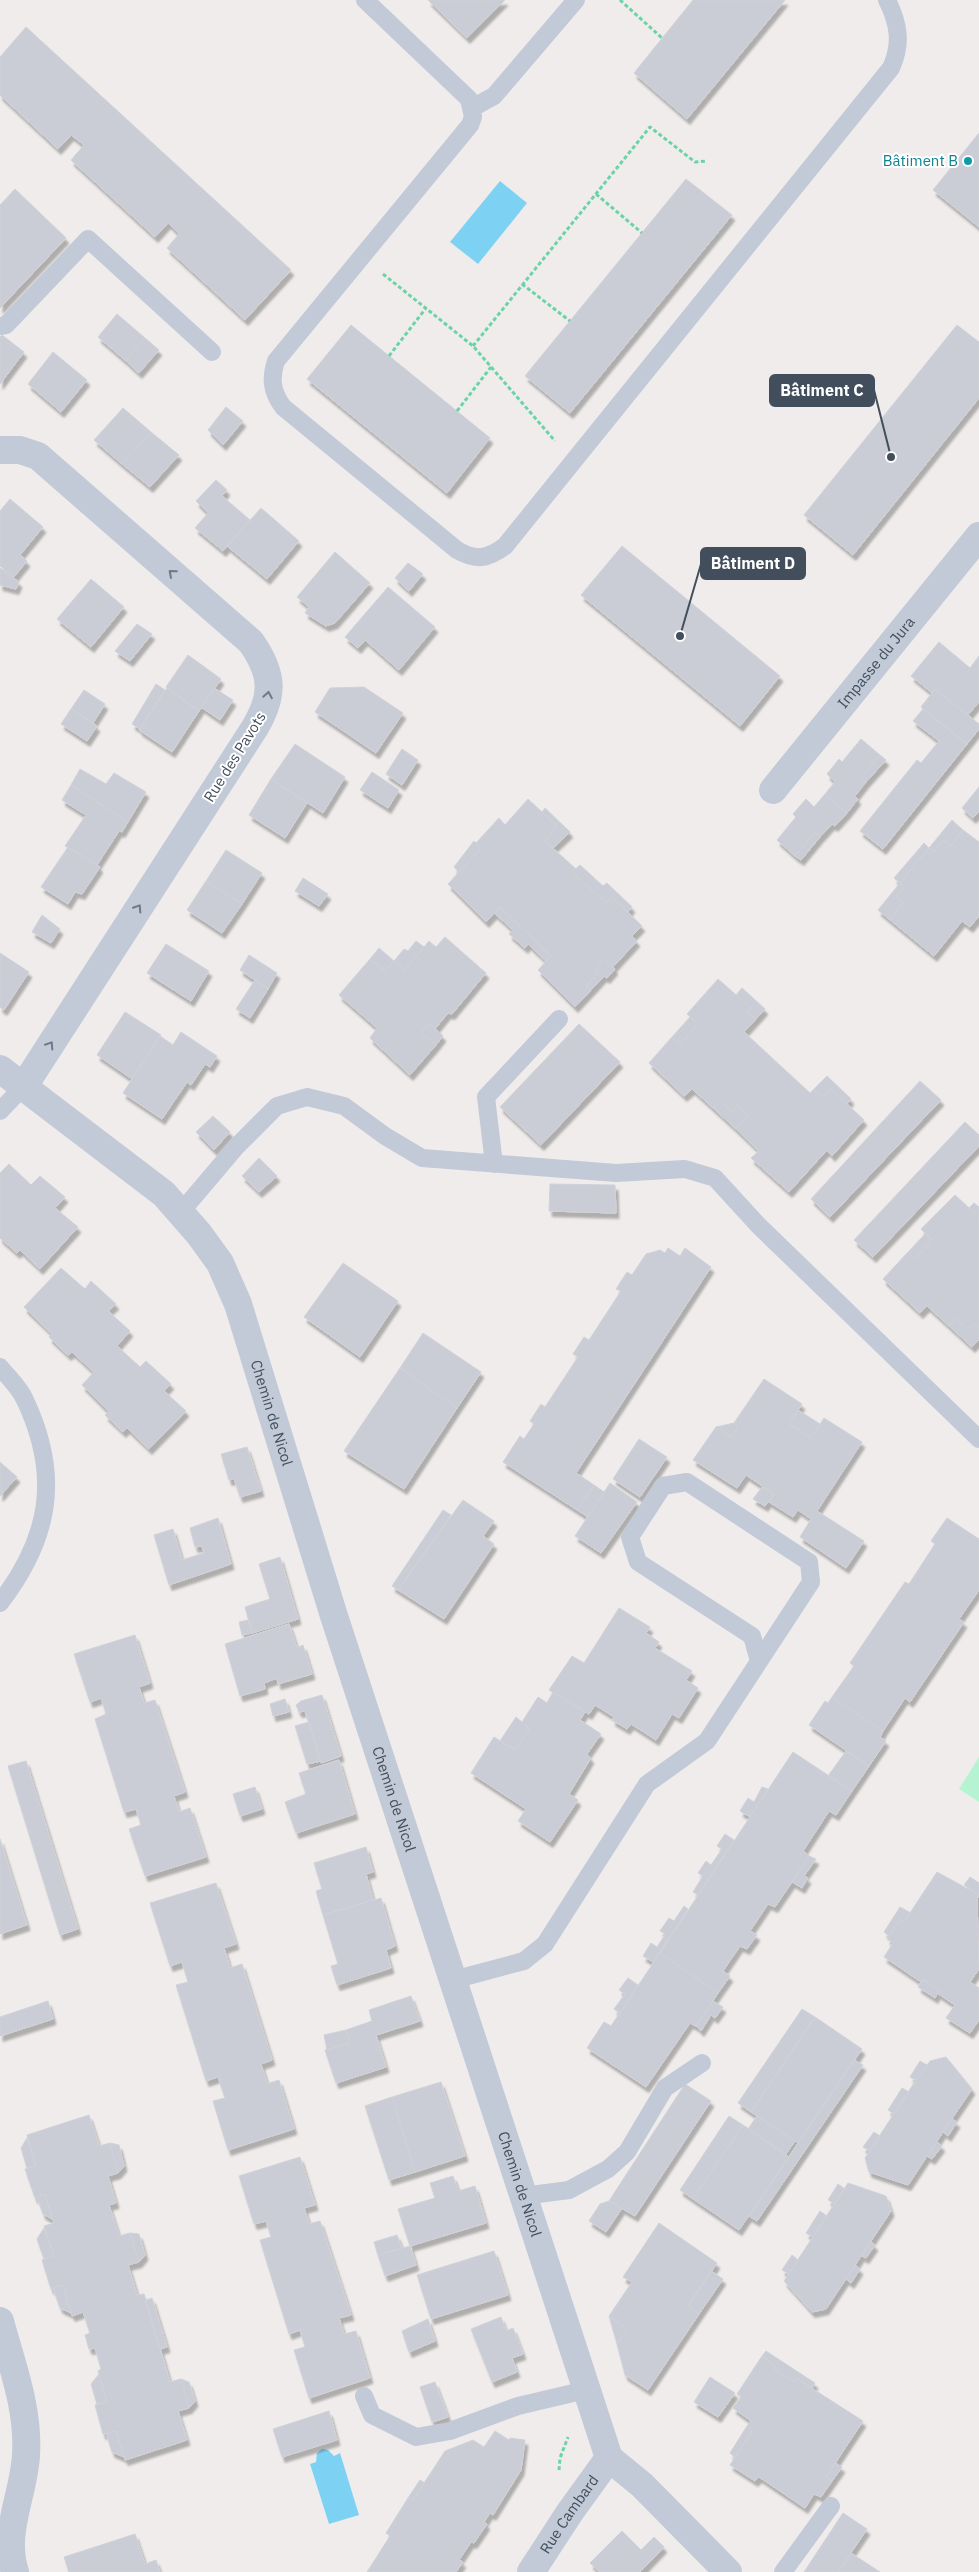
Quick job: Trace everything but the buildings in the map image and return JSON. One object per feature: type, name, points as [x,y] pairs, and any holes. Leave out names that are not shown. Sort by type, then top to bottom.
[{"type":"street","name":"Rue des Pavots","points":[[0,450],[20,450],[38,456],[185,584],[251,642],[262,657],[270,686],[263,714],[254,729],[24,1086]]},
{"type":"street","name":"Impasse du Jura","points":[[773,790],[979,536]]},
{"type":"street","name":"Chemin de Nicol","points":[[0,1069],[150,1182],[181,1212],[220,1263],[238,1304],[334,1616],[523,2196],[576,2392],[609,2458]]},
{"type":"street","points":[[0,2321],[25,2412],[26,2457],[12,2526],[15,2572]]},
{"type":"street","points":[[609,2458],[642,2485],[728,2572]]},
{"type":"street","name":"Rue Cambard","points":[[531,2572],[570,2512],[609,2458]]},
{"type":"lane","points":[[365,0],[469,99],[473,117],[470,125],[276,361],[273,384],[275,395],[283,407],[470,558],[483,558],[495,554],[505,546],[891,68],[898,53],[899,38],[887,0]]},
{"type":"lane","points":[[472,108],[494,96],[576,0]]},
{"type":"lane","points":[[0,326],[6,325],[88,239],[212,352]]},
{"type":"lane","points":[[494,1164],[486,1097],[559,1019]]},
{"type":"lane","points":[[0,1111],[24,1086]]},
{"type":"lane","points":[[181,1212],[236,1147],[277,1106],[308,1097],[344,1106],[385,1136],[422,1158],[616,1173],[685,1170],[715,1178],[758,1225],[979,1439]]},
{"type":"lane","points":[[0,1367],[25,1399],[43,1449],[47,1492],[40,1535],[20,1576],[0,1603]]},
{"type":"lane","points":[[453,1980],[524,1961],[545,1944],[647,1784],[706,1741],[759,1661],[811,1582],[809,1562],[687,1482],[663,1486],[630,1537],[638,1562],[752,1636],[759,1661]]},
{"type":"lane","points":[[523,2196],[569,2190],[608,2169],[627,2152],[665,2088],[702,2063]]},
{"type":"lane","points":[[364,2396],[372,2415],[416,2437],[450,2431],[518,2406],[576,2392]]},
{"type":"lane","points":[[783,2572],[831,2506]]},
{"type":"path","points":[[620,0],[662,38]]},
{"type":"path","points":[[473,346],[650,127],[695,162],[707,161]]},
{"type":"path","points":[[596,194],[642,232]]},
{"type":"path","points":[[362,257],[473,346],[573,462]]},
{"type":"path","points":[[522,284],[570,321]]},
{"type":"path","points":[[389,356],[426,308]]},
{"type":"path","points":[[457,411],[491,367]]},
{"type":"path","points":[[559,2476],[560,2458],[571,2420],[576,2392]]},
{"type":"green space","points":[[979,1757],[979,1802],[959,1789]]},
{"type":"water","points":[[500,181],[527,203],[478,264],[450,242]]},
{"type":"water","points":[[322,2449],[328,2450],[334,2456],[340,2453],[359,2515],[329,2524],[310,2464],[316,2462],[317,2453]]},
{"type":"place","name":"Bâtiment B","points":[[968,161]]},
{"type":"place","name":"Bâtiment C","points":[[891,457]]},
{"type":"place","name":"Bâtiment D","points":[[680,636]]}]
